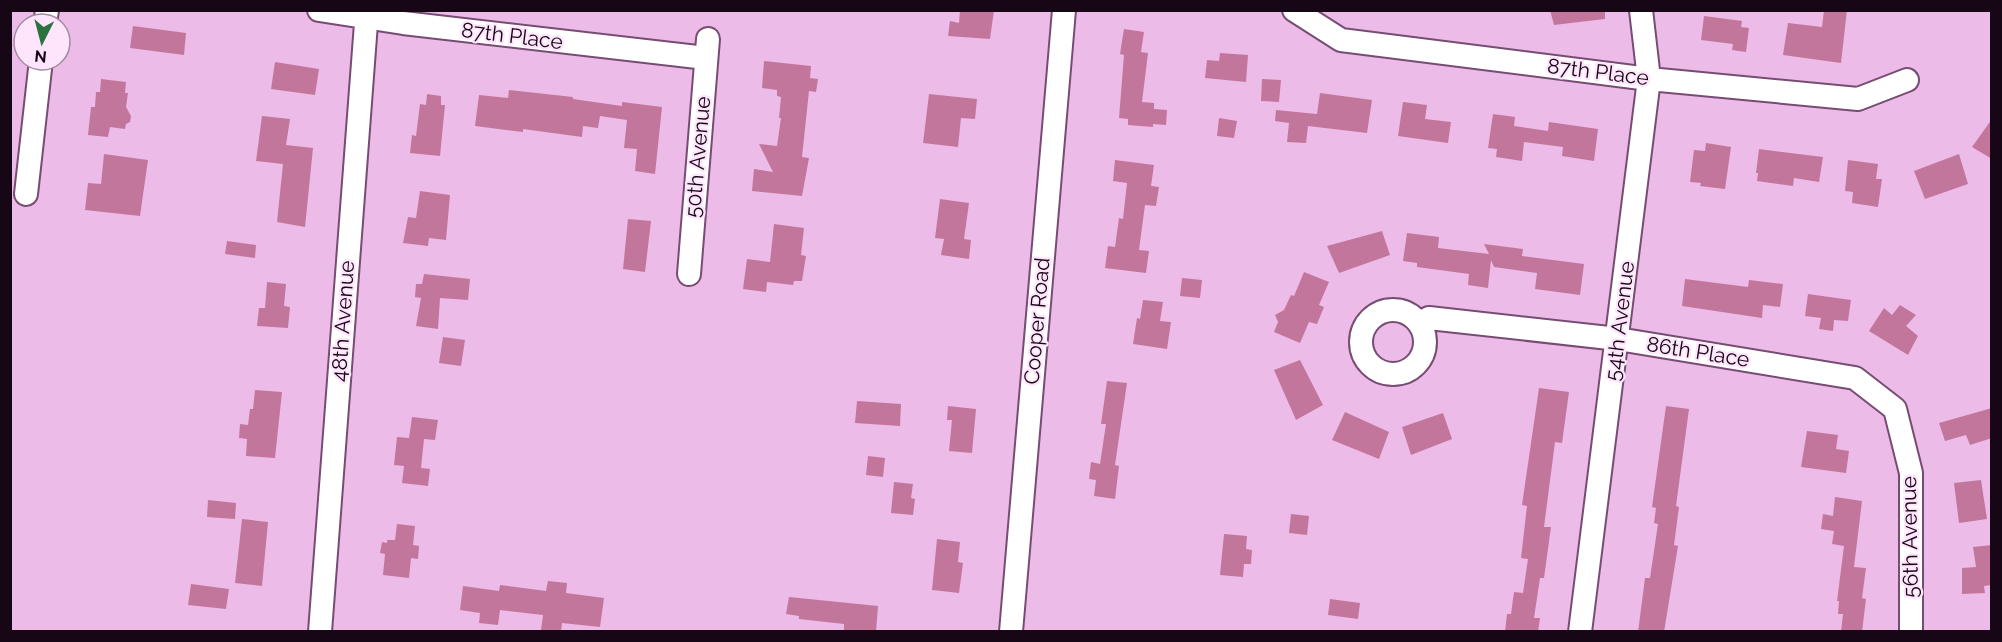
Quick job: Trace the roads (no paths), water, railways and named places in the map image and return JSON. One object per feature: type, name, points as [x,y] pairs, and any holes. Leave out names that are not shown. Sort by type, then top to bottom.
[{"type":"street","name":"87th Place","points":[[319,10],[367,14],[403,23],[707,49]]},
{"type":"street","name":"Cooper Road","points":[[1011,632],[1064,10]]},
{"type":"street","name":"87th Place","points":[[1294,10],[1341,40],[1649,79],[1858,99],[1906,80]]},
{"type":"street","name":"54th Avenue","points":[[1580,632],[1649,79],[1641,10]]},
{"type":"street","name":"48th Avenue","points":[[320,632],[367,14]]},
{"type":"street","name":"50th Avenue","points":[[689,274],[707,49]]},
{"type":"street","points":[[26,194],[40,72]]},
{"type":"street","name":"86th Place","points":[[1419,323],[1429,318],[1618,339],[1855,378],[1895,409]]},
{"type":"street","name":"56th Avenue","points":[[1895,409],[1911,473],[1911,632]]}]
